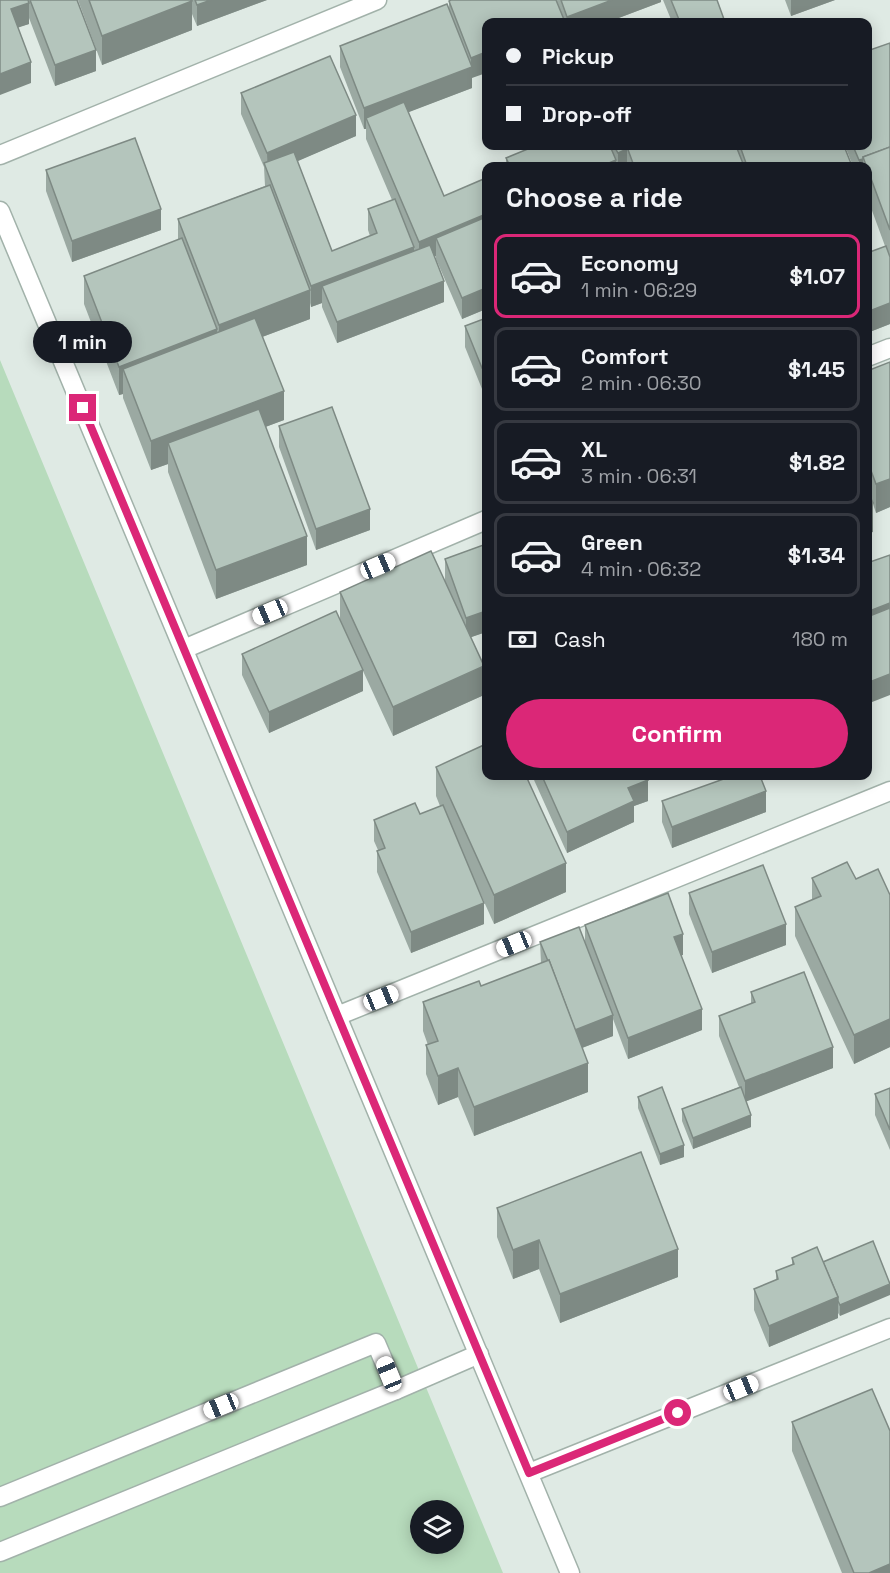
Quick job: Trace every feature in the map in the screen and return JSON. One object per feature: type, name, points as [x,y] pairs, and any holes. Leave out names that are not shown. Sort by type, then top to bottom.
[{"type":"street","points":[[0,155],[377,0]]},
{"type":"street","points":[[0,211],[570,1573]]},
{"type":"street","points":[[872,355],[890,348]]},
{"type":"street","points":[[184,649],[482,522]]},
{"type":"street","points":[[337,1016],[890,791]]},
{"type":"street","points":[[529,1473],[890,1328]]},
{"type":"street","points":[[0,1497],[376,1343],[396,1390]]},
{"type":"street","points":[[0,1552],[479,1354]]},
{"type":"green space","points":[[0,360],[503,1573],[0,1573]]},
{"type":"building","points":[[0,0],[28,0],[29,3],[11,9],[31,62],[0,74]]},
{"type":"building","points":[[30,0],[77,0],[96,50],[55,65]]},
{"type":"building","points":[[89,0],[192,0],[192,1],[102,36]]},
{"type":"building","points":[[195,0],[211,0],[197,5]]},
{"type":"building","points":[[556,0],[563,18],[482,18],[482,54],[471,58],[449,1]]},
{"type":"building","points":[[561,0],[612,0],[567,17]]},
{"type":"building","points":[[671,0],[717,0],[724,18],[678,18]]},
{"type":"building","points":[[447,4],[472,67],[364,108],[340,46]]},
{"type":"building","points":[[890,43],[890,147],[859,160],[855,150],[872,150],[872,49]]},
{"type":"building","points":[[330,56],[356,115],[267,153],[241,93]]},
{"type":"building","points":[[404,102],[444,196],[482,180],[482,216],[419,242],[366,118]]},
{"type":"building","points":[[135,138],[161,209],[72,241],[46,170]]},
{"type":"building","points":[[890,147],[890,230],[872,181],[872,162],[865,162],[863,157]]},
{"type":"building","points":[[525,150],[612,150],[616,160],[611,162],[508,162],[506,158]]},
{"type":"building","points":[[628,150],[738,150],[742,162],[633,162]]},
{"type":"building","points":[[741,150],[846,150],[850,162],[746,162]]},
{"type":"building","points":[[294,152],[332,251],[377,233],[368,209],[395,199],[414,247],[311,286],[264,163]]},
{"type":"building","points":[[270,185],[310,290],[219,325],[178,219]]},
{"type":"building","points":[[482,219],[482,290],[462,298],[436,238]]},
{"type":"building","points":[[182,238],[217,329],[119,367],[84,276]]},
{"type":"building","points":[[430,245],[444,281],[337,322],[322,286]]},
{"type":"building","points":[[886,246],[890,257],[890,303],[872,310],[872,251]]},
{"type":"building","points":[[255,318],[284,391],[151,441],[123,369]]},
{"type":"building","points":[[482,320],[482,368],[465,326]]},
{"type":"building","points":[[890,362],[890,479],[876,484],[872,473],[872,369]]},
{"type":"building","points":[[332,407],[370,509],[316,529],[279,426]]},
{"type":"building","points":[[259,409],[307,536],[216,570],[168,443]]},
{"type":"building","points":[[482,545],[482,612],[466,618],[445,559]]},
{"type":"building","points":[[431,551],[482,662],[482,667],[393,707],[340,592]]},
{"type":"building","points":[[890,555],[890,603],[872,610],[872,561]]},
{"type":"building","points":[[890,608],[890,674],[872,681],[872,615]]},
{"type":"building","points":[[336,611],[363,670],[269,712],[242,654]]},
{"type":"building","points":[[482,746],[482,780],[528,780],[566,863],[494,895],[436,767]]},
{"type":"building","points":[[544,780],[648,780],[628,788],[634,801],[567,832]]},
{"type":"building","points":[[721,780],[762,780],[766,791],[672,827],[662,801]]},
{"type":"building","points":[[415,803],[420,814],[443,805],[484,903],[411,932],[377,851],[385,848],[374,820]]},
{"type":"building","points":[[847,862],[856,879],[878,869],[890,895],[890,1019],[854,1035],[795,907],[821,896],[812,878]]},
{"type":"building","points":[[763,865],[786,924],[712,952],[689,893]]},
{"type":"building","points":[[668,893],[683,934],[674,937],[702,1009],[628,1038],[585,925]]},
{"type":"building","points":[[579,927],[613,1015],[575,1030],[540,942]]},
{"type":"building","points":[[549,960],[588,1063],[474,1107],[458,1068],[438,1076],[426,1045],[438,1041],[423,1002],[479,981],[481,986]]},
{"type":"building","points":[[804,972],[833,1047],[745,1081],[719,1016],[755,1002],[751,992]]},
{"type":"building","points":[[662,1087],[684,1145],[660,1154],[638,1097]]},
{"type":"building","points":[[741,1087],[751,1115],[693,1138],[682,1109]]},
{"type":"building","points":[[890,1088],[890,1130],[875,1094]]},
{"type":"building","points":[[641,1152],[678,1249],[560,1294],[539,1240],[513,1250],[497,1208]]},
{"type":"building","points":[[873,1241],[890,1284],[840,1305],[823,1262]]},
{"type":"building","points":[[817,1247],[838,1297],[769,1326],[754,1289],[778,1279],[776,1271],[794,1264],[792,1258]]},
{"type":"building","points":[[872,1389],[890,1431],[890,1564],[869,1573],[854,1573],[792,1422]]},
{"type":"route","points":[[83,408],[529,1473],[678,1413]]}]
